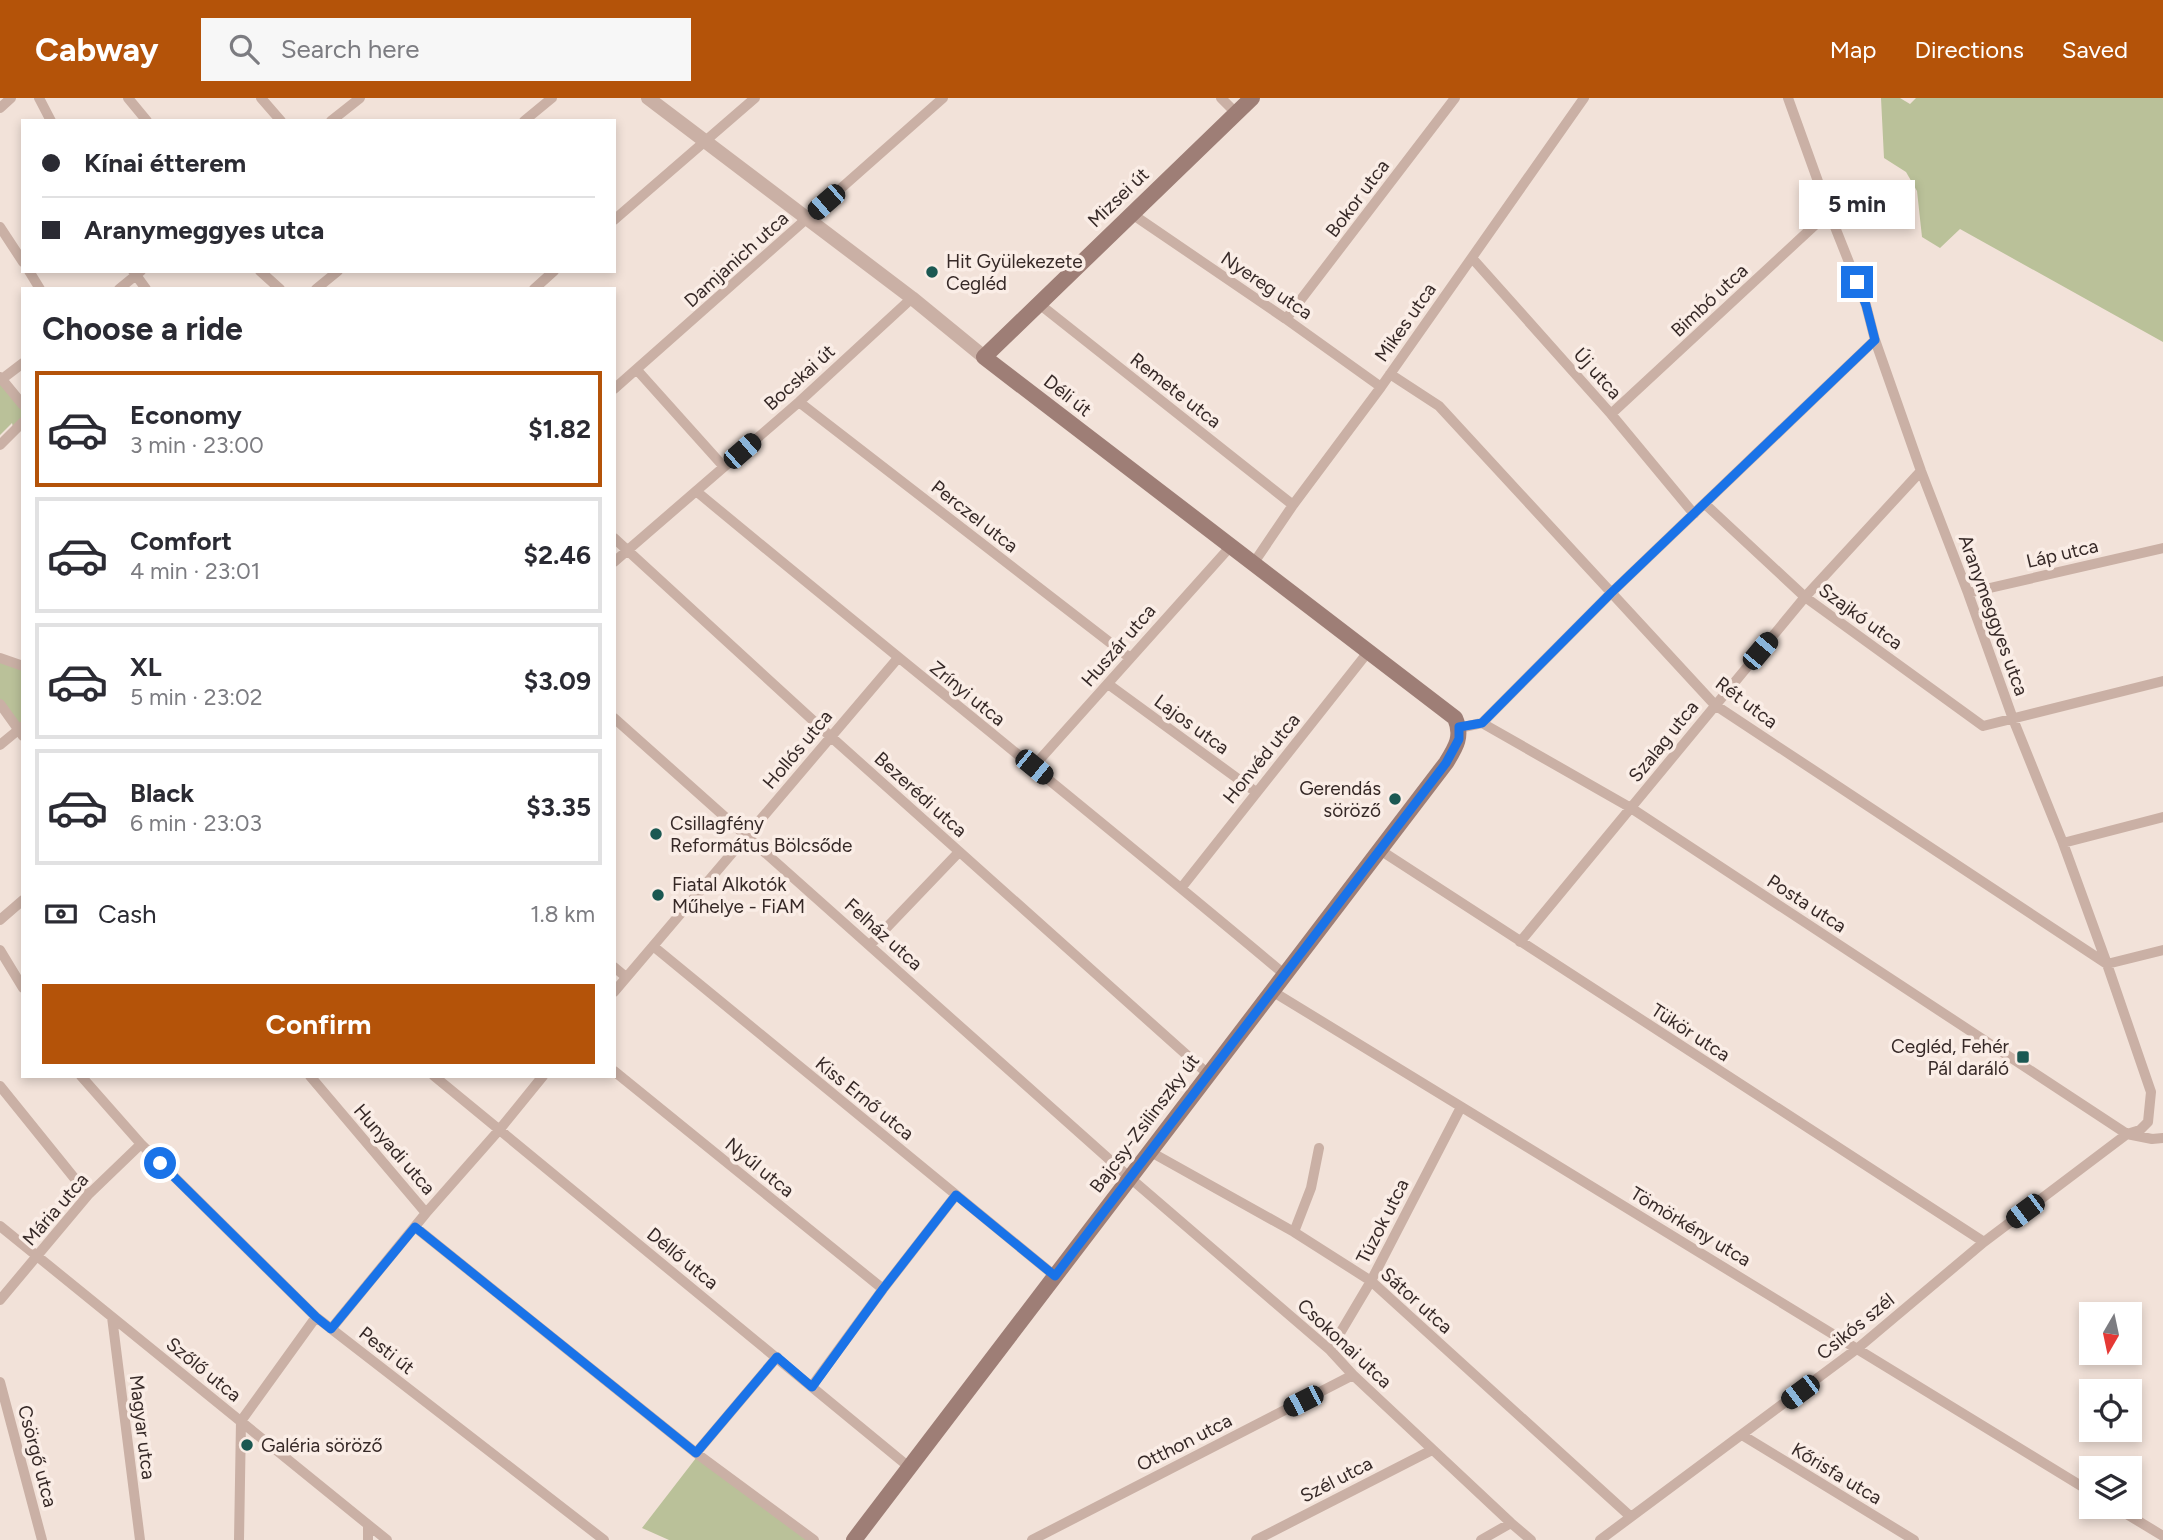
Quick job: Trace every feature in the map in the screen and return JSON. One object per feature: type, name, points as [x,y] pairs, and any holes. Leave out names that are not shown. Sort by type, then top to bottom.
[{"type":"main road","name":"Mizsei út","points":[[984,357],[1252,98]]},
{"type":"main road","name":"Déli út","points":[[984,357],[1455,718],[1459,727]]},
{"type":"main road","name":"Bajcsy-Zsilinszky út","points":[[854,1540],[1446,763],[1459,739],[1459,727]]},
{"type":"street","points":[[0,108],[11,98]]},
{"type":"street","points":[[39,98],[50,119]]},
{"type":"street","points":[[128,98],[145,119]]},
{"type":"street","points":[[261,98],[279,119]]},
{"type":"street","points":[[334,119],[360,98]]},
{"type":"street","points":[[526,119],[552,98]]},
{"type":"street","name":"Déli út","points":[[648,98],[912,298],[984,357]]},
{"type":"street","points":[[616,218],[755,98]]},
{"type":"street","name":"Damjanich utca","points":[[616,387],[943,98]]},
{"type":"street","points":[[1221,98],[1236,113]]},
{"type":"street","name":"Bokor utca","points":[[1286,318],[1455,98]]},
{"type":"street","name":"Mikes utca","points":[[1253,564],[1584,98]]},
{"type":"street","name":"Aranymeggyes utca","points":[[1788,98],[1866,305],[1875,340],[1921,471],[2013,719],[2063,844],[2151,1093]]},
{"type":"street","name":"Bimbó utca","points":[[1611,414],[1829,212]]},
{"type":"street","name":"Nyereg utca","points":[[1132,214],[1286,318],[1381,387]]},
{"type":"street","points":[[0,227],[21,259]]},
{"type":"street","name":"Új utca","points":[[1472,258],[1611,414],[1694,514]]},
{"type":"street","points":[[121,287],[137,273]]},
{"type":"street","points":[[262,273],[278,287]]},
{"type":"street","points":[[318,287],[336,273]]},
{"type":"street","points":[[536,287],[552,273]]},
{"type":"street","name":"Bocskai út","points":[[616,560],[799,402],[912,298]]},
{"type":"street","name":"Remete utca","points":[[1038,303],[1293,505]]},
{"type":"street","points":[[1459,727],[1482,723],[1611,593],[1875,340]]},
{"type":"street","points":[[21,364],[1,378],[21,403]]},
{"type":"street","points":[[638,370],[724,467]]},
{"type":"street","name":"Rét utca","points":[[1390,374],[1440,406],[1715,705],[2107,964]]},
{"type":"street","name":"Perczel utca","points":[[799,402],[1130,657]]},
{"type":"street","points":[[0,445],[21,424]]},
{"type":"street","name":"Szalag utca","points":[[1520,942],[1805,597],[1921,471]]},
{"type":"street","name":"Zrínyi utca","points":[[696,491],[1182,887],[1284,974]]},
{"type":"street","name":"Szajkó utca","points":[[1705,505],[1805,597],[1983,726],[2163,681]]},
{"type":"street","name":"Bezerédi utca","points":[[616,540],[830,736],[1208,1074]]},
{"type":"street","name":"Huszár utca","points":[[1034,767],[1230,547]]},
{"type":"street","name":"Láp utca","points":[[1968,593],[2163,548]]},
{"type":"street","name":"Honvéd utca","points":[[1182,887],[1368,652]]},
{"type":"street","points":[[0,658],[21,665]]},
{"type":"street","name":"Hollós utca","points":[[616,990],[898,658]]},
{"type":"street","name":"Lajos utca","points":[[1108,684],[1256,792]]},
{"type":"street","points":[[0,704],[21,731],[0,745]]},
{"type":"street","name":"Felház utca","points":[[616,720],[1129,1177]]},
{"type":"street","name":"Posta utca","points":[[1482,723],[1631,808],[2127,1133]]},
{"type":"street","points":[[2063,844],[2163,817]]},
{"type":"street","name":"Tükör utca","points":[[1380,850],[1984,1242]]},
{"type":"street","points":[[870,945],[959,852]]},
{"type":"street","points":[[0,920],[21,902]]},
{"type":"street","name":"Kiss Ernő utca","points":[[653,946],[1055,1276]]},
{"type":"street","points":[[0,950],[21,985]]},
{"type":"street","points":[[2107,964],[2163,950]]},
{"type":"street","points":[[616,969],[626,977]]},
{"type":"street","name":"Tömörkény utca","points":[[1272,991],[2079,1485]]},
{"type":"street","name":"Nyúl utca","points":[[616,1073],[883,1289]]},
{"type":"street","name":"Pesti út","points":[[83,1078],[141,1144],[316,1317],[604,1540]]},
{"type":"street","name":"Hunyadi utca","points":[[312,1078],[426,1213]]},
{"type":"street","name":"Déllő utca","points":[[436,1078],[909,1467]]},
{"type":"street","points":[[331,1329],[541,1078]]},
{"type":"street","points":[[0,1086],[88,1195]]},
{"type":"street","points":[[2127,1133],[2140,1130],[2148,1122],[2151,1093],[2163,1089]]},
{"type":"street","name":"Túzok utca","points":[[1330,1350],[1371,1281],[1461,1107]]},
{"type":"street","points":[[2127,1133],[2152,1139],[2163,1138]]},
{"type":"street","name":"Csikós szél","points":[[1600,1540],[1858,1348],[1984,1242],[2127,1133]]},
{"type":"street","name":"Mária utca","points":[[0,1300],[88,1195],[141,1144]]},
{"type":"street","points":[[1294,1232],[1311,1188],[1319,1148]]},
{"type":"street","name":"Sátor utca","points":[[1149,1151],[1294,1232],[1371,1281],[1631,1517]]},
{"type":"street","name":"Csokonai utca","points":[[1129,1177],[1330,1350],[1432,1450],[1531,1540]]},
{"type":"street","points":[[812,1387],[956,1195]]},
{"type":"street","name":"Szőlő utca","points":[[0,1226],[387,1540]]},
{"type":"street","points":[[415,1227],[696,1453],[814,1540]]},
{"type":"street","name":"Magyar utca","points":[[112,1317],[139,1540]]},
{"type":"street","points":[[239,1540],[241,1421],[316,1317]]},
{"type":"street","points":[[696,1453],[777,1357]]},
{"type":"street","name":"Otthon utca","points":[[1032,1540],[1353,1375]]},
{"type":"street","name":"Csörgő utca","points":[[0,1382],[42,1540]]},
{"type":"street","name":"Kőrisfa utca","points":[[1742,1435],[1914,1540]]},
{"type":"street","name":"Szél utca","points":[[1256,1540],[1432,1450]]},
{"type":"street","points":[[2135,1519],[2163,1536]]},
{"type":"street","points":[[1481,1540],[1511,1524]]},
{"type":"street","points":[[368,1526],[368,1540]]},
{"type":"green space","points":[[1881,98],[1900,98],[1910,104],[1916,98],[2163,98],[2163,342],[1960,229],[1940,248],[1922,237],[1917,191],[1906,172],[1884,158]]},
{"type":"green space","points":[[0,377],[21,403],[21,424],[14,431],[12,423],[0,435]]},
{"type":"green space","points":[[0,661],[21,667],[21,726],[19,727],[0,701]]},
{"type":"green space","points":[[696,1458],[813,1540],[669,1540],[642,1528]]},
{"type":"place","name":"Hit Gyülekezete Cegléd","points":[[932,272]]},
{"type":"place","name":"Gerendás söröző","points":[[1395,799]]},
{"type":"place","name":"Csillagfény Református Bölcsőde","points":[[656,834]]},
{"type":"place","name":"Fiatal Alkotók Műhelye - FiAM","points":[[658,895]]},
{"type":"place","name":"Cegléd, Fehér Pál daráló","points":[[2023,1057]]},
{"type":"place","name":"Galéria söröző","points":[[247,1445]]},
{"type":"route","points":[[160,1163],[331,1329],[415,1227],[696,1453],[777,1357],[812,1387],[956,1195],[1055,1276],[1446,763],[1459,739],[1459,727],[1482,723],[1611,593],[1875,340],[1857,282]]}]
